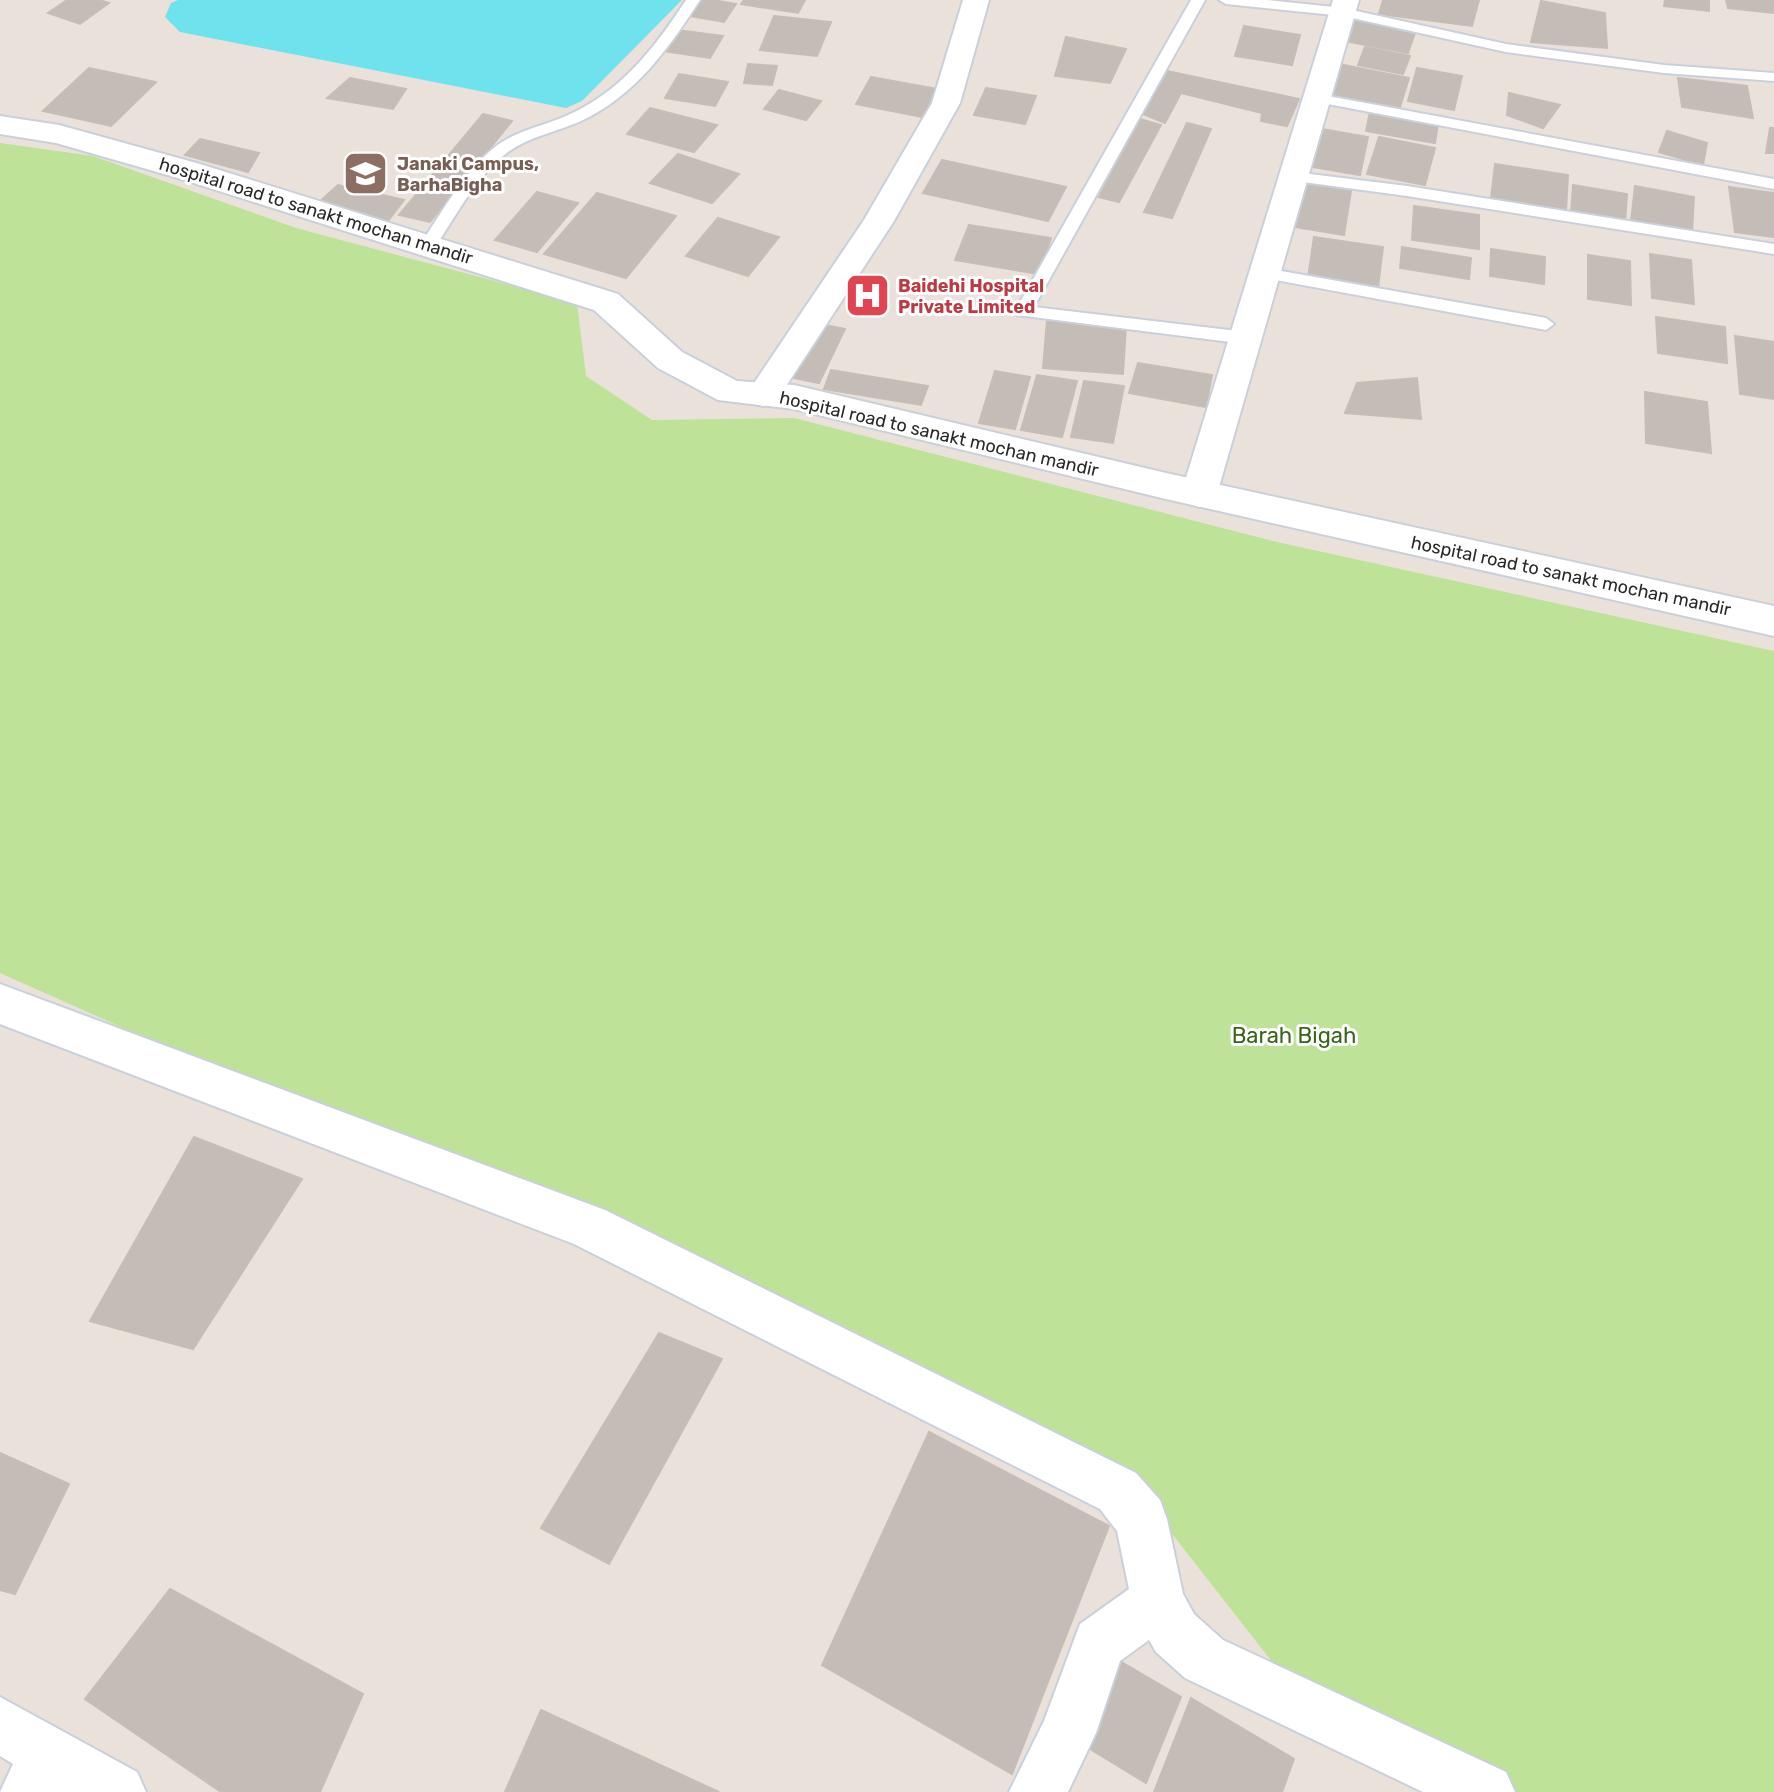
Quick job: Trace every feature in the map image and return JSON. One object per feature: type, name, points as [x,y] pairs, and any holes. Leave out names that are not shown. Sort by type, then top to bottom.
[{"type":"street","points":[[763,395],[879,221],[946,103],[976,0]]},
{"type":"street","points":[[1199,494],[1344,6]]},
{"type":"street","name":"hospital road to sanakt mochan mandir","points":[[0,125],[59,134],[606,302],[670,360],[730,392],[794,397],[1199,494],[1774,621]]},
{"type":"street","points":[[0,1004],[588,1226],[1118,1491],[1141,1519],[1158,1601],[1175,1633],[1204,1659],[1471,1789]]},
{"type":"street","points":[[1038,1792],[1068,1733],[1099,1643],[1158,1601]]},
{"type":"street","points":[[0,1725],[38,1772],[117,1792]]},
{"type":"lane","points":[[428,245],[493,157],[516,139],[576,118],[603,103],[638,74],[693,0]]},
{"type":"lane","points":[[1198,0],[1023,311],[1246,338]]},
{"type":"lane","points":[[1226,0],[1344,6],[1506,48],[1664,69],[1774,77]]},
{"type":"lane","points":[[1317,98],[1774,184]]},
{"type":"lane","points":[[1294,177],[1407,191],[1774,249]]},
{"type":"lane","points":[[1265,273],[1546,324]]},
{"type":"green space","name":"Barah Bigah","points":[[0,143],[93,156],[296,228],[577,303],[586,376],[652,420],[794,418],[1277,542],[1774,651],[1774,1792],[1473,1792],[1305,1704],[1137,1489],[426,1163],[0,973]]},
{"type":"water","points":[[178,0],[682,0],[582,101],[566,108],[180,32],[165,17],[171,3]]},
{"type":"building","points":[[67,0],[109,3],[80,24],[48,13]]},
{"type":"building","points":[[701,0],[736,4],[724,22],[690,16]]},
{"type":"building","points":[[744,0],[805,0],[798,13],[741,4]]},
{"type":"building","points":[[1383,0],[1479,0],[1472,26],[1379,14]]},
{"type":"building","points":[[1665,0],[1709,0],[1709,11],[1664,6]]},
{"type":"building","points":[[1726,0],[1774,0],[1774,13],[1728,8]]},
{"type":"building","points":[[1541,1],[1605,13],[1607,48],[1531,42]]},
{"type":"building","points":[[774,16],[831,22],[817,56],[760,50]]},
{"type":"building","points":[[1354,18],[1416,30],[1408,53],[1345,41]]},
{"type":"building","points":[[1244,26],[1300,35],[1292,65],[1235,56]]},
{"type":"building","points":[[677,30],[723,36],[710,58],[663,51]]},
{"type":"building","points":[[1066,37],[1126,49],[1110,83],[1055,76]]},
{"type":"building","points":[[1365,47],[1410,56],[1403,74],[1358,65]]},
{"type":"building","points":[[748,64],[777,66],[772,85],[744,83]]},
{"type":"building","points":[[1339,64],[1409,78],[1400,107],[1329,94]]},
{"type":"building","points":[[89,68],[156,82],[111,126],[43,111]]},
{"type":"building","points":[[1417,68],[1462,76],[1454,110],[1408,101]]},
{"type":"building","points":[[1167,71],[1299,99],[1287,126],[1261,121],[1262,113],[1181,93],[1165,123],[1143,114]]},
{"type":"building","points":[[679,74],[728,82],[715,106],[665,98]]},
{"type":"building","points":[[871,77],[937,89],[923,117],[856,104]]},
{"type":"building","points":[[350,78],[406,89],[393,109],[327,98]]},
{"type":"building","points":[[1678,78],[1747,86],[1753,118],[1682,107]]},
{"type":"building","points":[[986,88],[1036,96],[1025,124],[974,115]]},
{"type":"building","points":[[779,90],[821,101],[806,120],[764,109]]},
{"type":"building","points":[[1509,93],[1560,105],[1543,128],[1507,115]]},
{"type":"building","points":[[650,108],[717,125],[694,152],[627,134]]},
{"type":"building","points":[[1370,112],[1438,123],[1435,143],[1366,131]]},
{"type":"building","points":[[483,114],[512,121],[430,222],[399,215]]},
{"type":"building","points":[[1140,119],[1161,125],[1119,202],[1099,197]]},
{"type":"building","points":[[1187,123],[1211,129],[1172,218],[1144,212]]},
{"type":"building","points":[[1316,128],[1368,137],[1360,175],[1307,166]]},
{"type":"building","points":[[1770,128],[1774,128],[1774,153],[1766,153]]},
{"type":"building","points":[[1667,131],[1707,143],[1703,165],[1659,152]]},
{"type":"building","points":[[1379,137],[1435,148],[1425,185],[1367,174]]},
{"type":"building","points":[[200,139],[259,153],[248,172],[185,155]]},
{"type":"building","points":[[678,154],[739,174],[712,203],[650,183]]},
{"type":"building","points":[[942,160],[1066,187],[1048,221],[923,193]]},
{"type":"building","points":[[1495,164],[1568,175],[1566,211],[1491,199]]},
{"type":"building","points":[[1298,183],[1351,191],[1344,235],[1289,226]]},
{"type":"building","points":[[338,185],[404,200],[388,221],[316,205]]},
{"type":"building","points":[[1573,185],[1627,194],[1625,223],[1571,214]]},
{"type":"building","points":[[1635,186],[1694,197],[1692,233],[1631,222]]},
{"type":"building","points":[[1729,187],[1774,193],[1774,237],[1735,232]]},
{"type":"building","points":[[537,192],[578,203],[537,252],[495,240]]},
{"type":"building","points":[[597,193],[676,216],[626,278],[544,254]]},
{"type":"building","points":[[1414,206],[1479,215],[1479,249],[1412,240]]},
{"type":"building","points":[[718,218],[779,237],[748,276],[686,256]]},
{"type":"building","points":[[969,225],[1051,238],[1039,274],[955,260]]},
{"type":"building","points":[[1314,237],[1383,247],[1378,288],[1308,278]]},
{"type":"building","points":[[1402,247],[1471,258],[1469,279],[1400,268]]},
{"type":"building","points":[[1491,249],[1545,257],[1544,284],[1490,276]]},
{"type":"building","points":[[1650,254],[1691,260],[1694,304],[1652,298]]},
{"type":"building","points":[[1588,255],[1630,261],[1631,305],[1588,299]]},
{"type":"building","points":[[1656,317],[1725,327],[1727,363],[1658,353]]},
{"type":"building","points":[[1047,320],[1126,326],[1123,374],[1043,368]]},
{"type":"building","points":[[820,324],[845,329],[819,383],[794,378]]},
{"type":"building","points":[[1735,336],[1774,342],[1774,399],[1740,394]]},
{"type":"building","points":[[1138,363],[1212,375],[1206,407],[1129,393]]},
{"type":"building","points":[[831,370],[928,386],[921,405],[824,389]]},
{"type":"building","points":[[995,371],[1030,377],[1015,429],[979,423]]},
{"type":"building","points":[[1037,375],[1077,381],[1062,437],[1021,430]]},
{"type":"building","points":[[1417,378],[1421,419],[1345,413],[1357,383]]},
{"type":"building","points":[[1084,381],[1124,386],[1113,443],[1071,437]]},
{"type":"building","points":[[1645,392],[1707,402],[1711,453],[1646,443]]},
{"type":"building","points":[[194,1137],[302,1179],[193,1349],[90,1321]]},
{"type":"building","points":[[659,1333],[722,1359],[609,1564],[541,1528]]},
{"type":"building","points":[[929,1432],[1109,1526],[1012,1774],[822,1665]]},
{"type":"building","points":[[0,1453],[69,1484],[15,1594],[0,1590]]},
{"type":"building","points":[[170,1589],[363,1694],[320,1792],[221,1792],[85,1699]]},
{"type":"building","points":[[1113,1657],[1181,1697],[1146,1783],[1077,1741]]},
{"type":"building","points":[[1191,1698],[1294,1759],[1282,1792],[1154,1792]]},
{"type":"building","points":[[541,1710],[719,1792],[505,1792]]},
{"type":"place","name":"Janaki Campus, BarhaBigha","points":[[366,174]]},
{"type":"place","name":"Baidehi Hospital Private Limited","points":[[867,296]]}]
